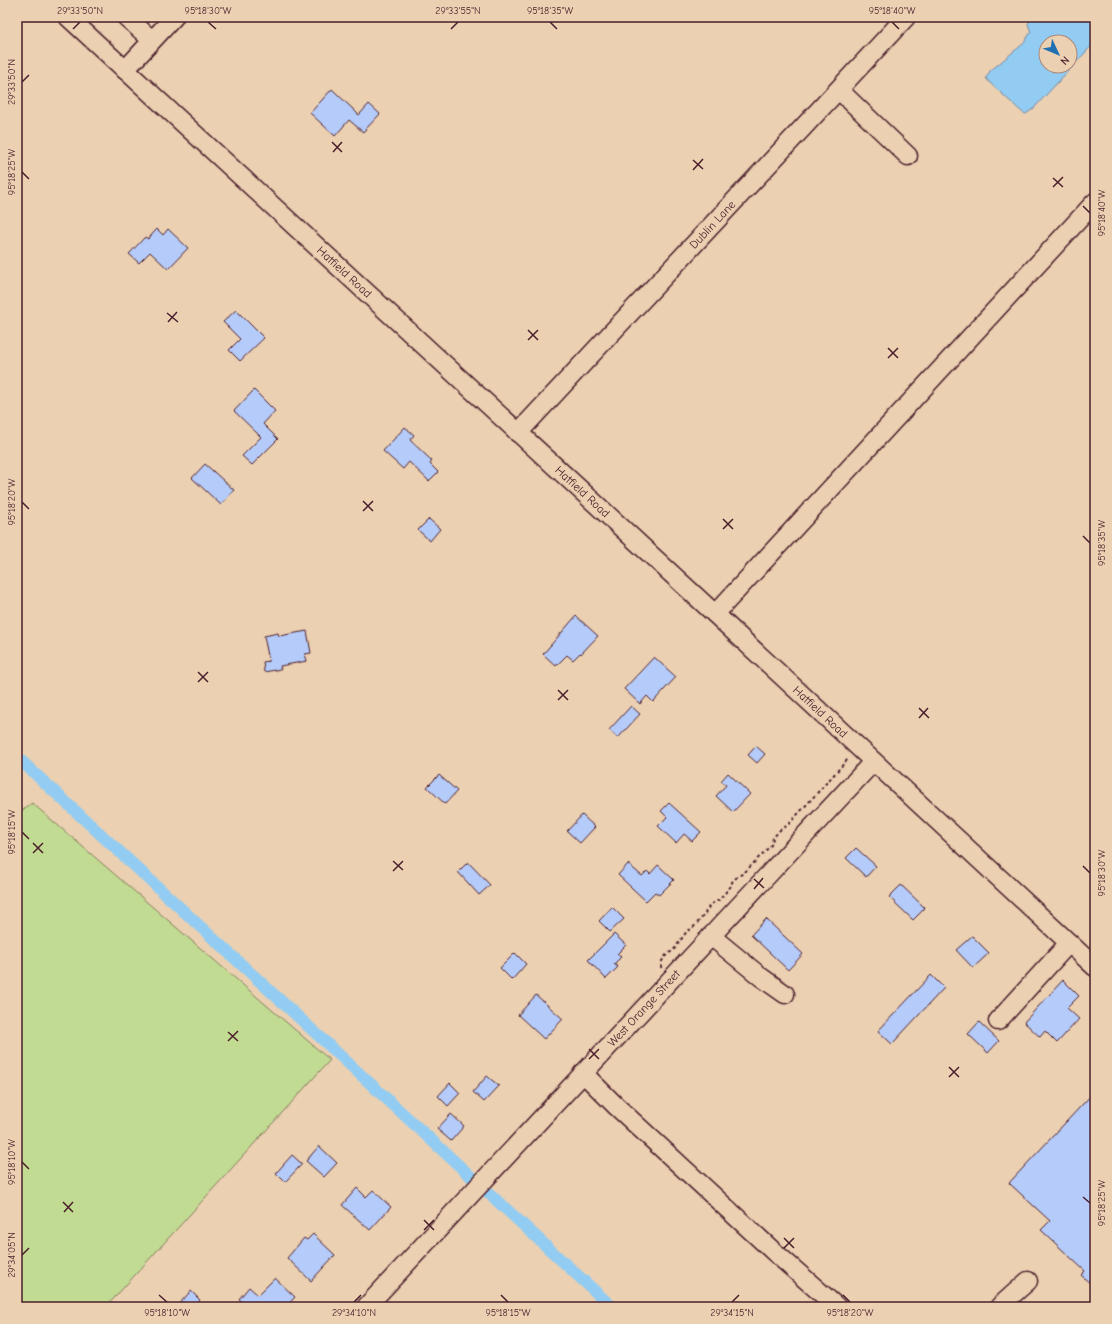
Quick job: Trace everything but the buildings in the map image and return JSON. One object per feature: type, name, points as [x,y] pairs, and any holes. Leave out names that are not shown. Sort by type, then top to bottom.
[{"type":"street","name":"Hatfield Road","points":[[68,17],[1095,967]]},
{"type":"street","points":[[126,17],[152,40]]},
{"type":"street","points":[[125,70],[174,17]]},
{"type":"street","name":"Dublin Lane","points":[[518,432],[906,17]]},
{"type":"street","points":[[839,90],[908,156]]},
{"type":"street","points":[[715,614],[1095,202]]},
{"type":"street","name":"West Orange Street","points":[[366,1307],[873,762]]},
{"type":"street","points":[[711,936],[761,977],[785,994]]},
{"type":"street","points":[[998,1021],[1069,943]]},
{"type":"street","points":[[583,1073],[616,1106],[837,1307]]},
{"type":"street","points":[[999,1307],[1028,1281]]},
{"type":"green space","points":[[32,803],[330,1060],[106,1307],[17,1307],[17,814]]},
{"type":"water","points":[[1031,17],[1095,17],[1095,42],[1078,60],[1078,34],[1038,34],[1038,74],[1065,74],[1034,108],[1026,114],[986,78],[990,71],[1023,44],[1031,32],[1028,24]]},
{"type":"waterway","points":[[17,757],[612,1307]]}]
